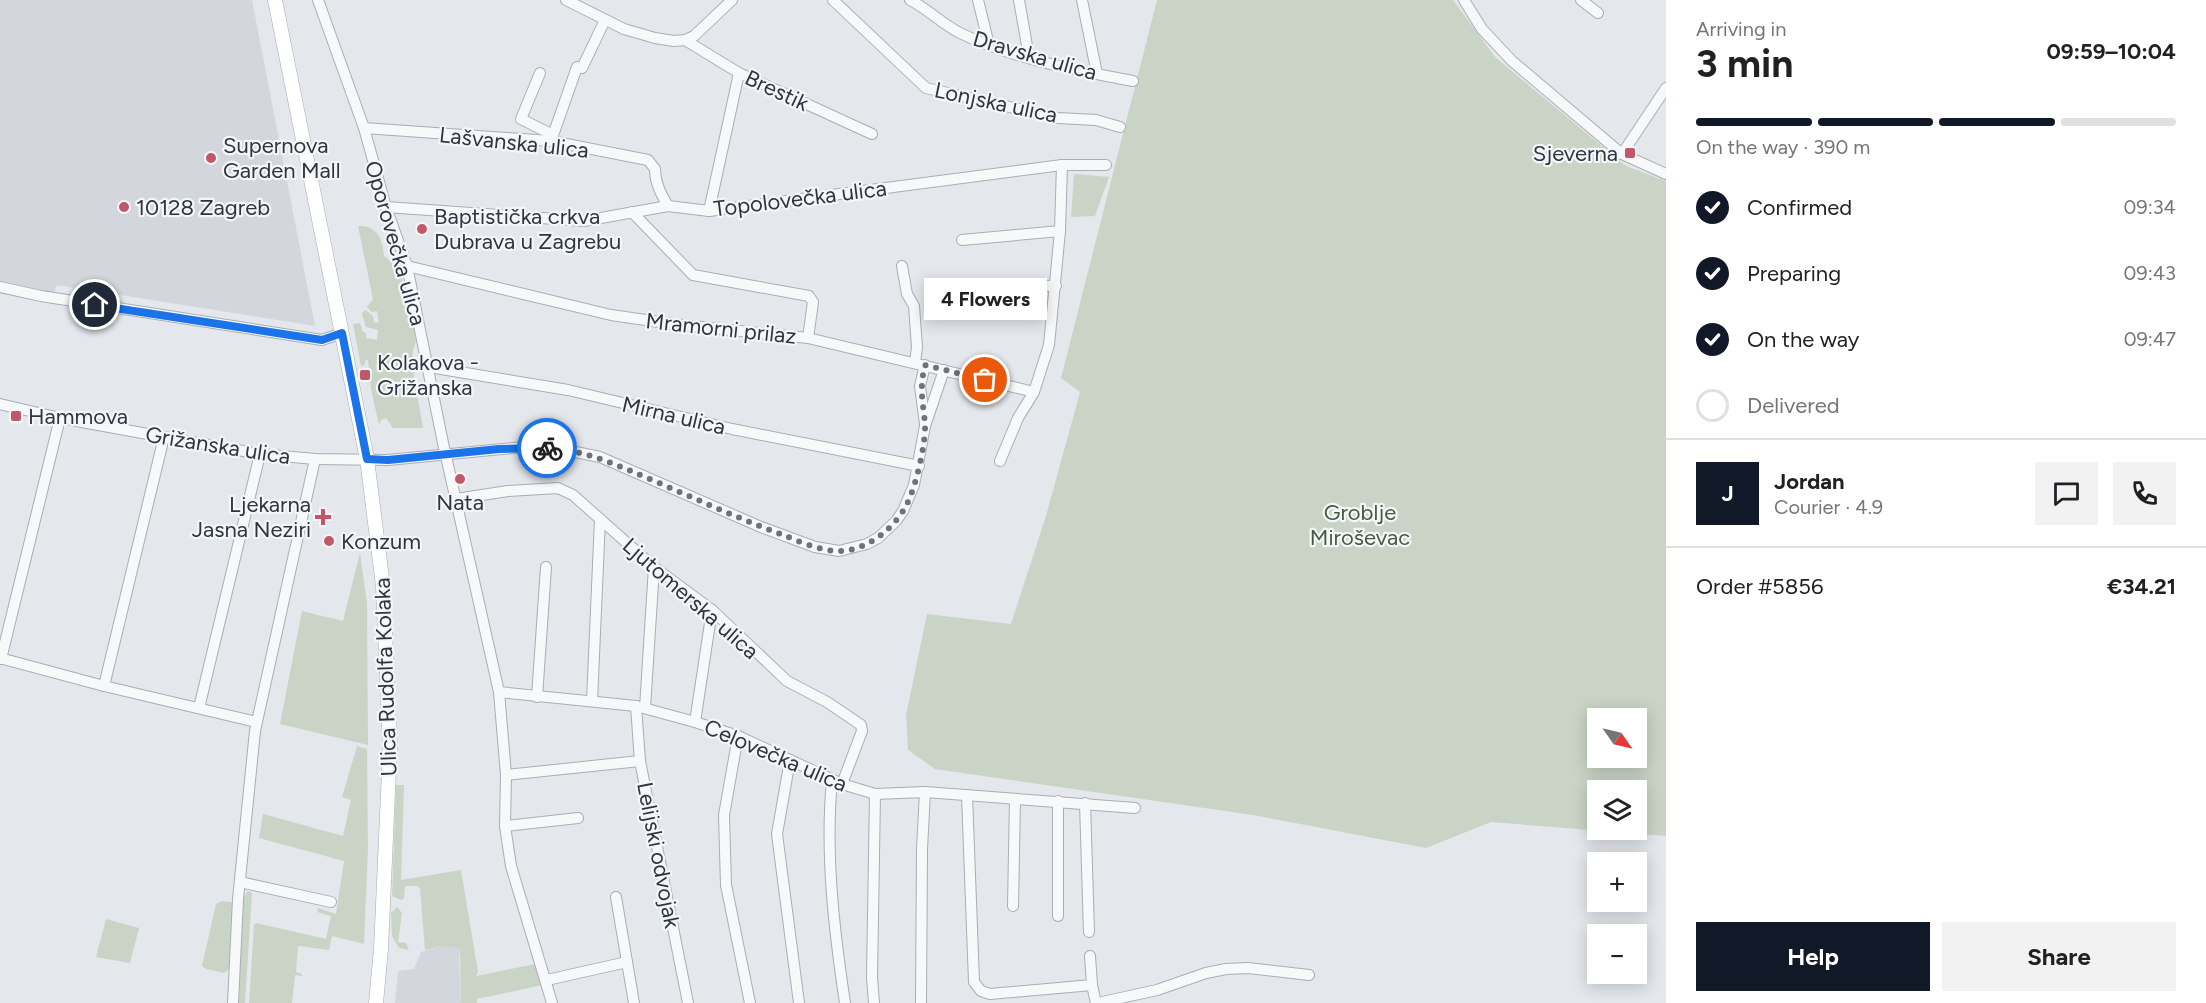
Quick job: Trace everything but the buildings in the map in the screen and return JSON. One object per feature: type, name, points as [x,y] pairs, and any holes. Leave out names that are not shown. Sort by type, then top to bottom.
[{"type":"main road","name":"Ulica Rudolfa Kolaka","points":[[275,0],[367,459],[383,586],[390,748],[382,927],[376,1003]]},
{"type":"street","name":"Oporovečka ulica","points":[[318,0],[363,128],[386,207],[407,266],[499,692],[506,775],[505,826],[511,866],[547,980],[552,1003]]},
{"type":"street","name":"Brestik","points":[[566,0],[624,29],[655,38],[685,40],[739,73],[872,134]]},
{"type":"street","points":[[685,40],[694,36],[732,0]]},
{"type":"street","name":"Lonjska ulica","points":[[833,0],[926,88],[1058,118],[1096,120],[1120,127]]},
{"type":"street","name":"Dravska ulica","points":[[910,0],[959,32],[989,45],[1029,57],[1133,81]]},
{"type":"street","points":[[978,0],[989,45]]},
{"type":"street","points":[[1019,0],[1029,57]]},
{"type":"street","points":[[1082,0],[1097,74]]},
{"type":"street","points":[[1464,0],[1482,29],[1512,61],[1622,154],[1666,174]]},
{"type":"street","points":[[1581,0],[1598,14]]},
{"type":"street","points":[[540,73],[521,119],[552,138],[580,67],[605,21]]},
{"type":"street","points":[[709,211],[739,73]]},
{"type":"street","points":[[1622,154],[1666,88]]},
{"type":"street","name":"Lašvanska ulica","points":[[363,128],[552,138],[648,160],[656,169],[659,189],[668,206]]},
{"type":"street","points":[[1000,461],[1018,418],[1034,392],[1049,345],[1060,231],[1062,165]]},
{"type":"street","name":"Topolovečka ulica","points":[[386,207],[584,221],[668,206],[709,211],[1062,165],[1106,165]]},
{"type":"street","points":[[632,212],[693,275],[809,296],[813,302],[808,338]]},
{"type":"street","points":[[962,240],[1060,231]]},
{"type":"street","name":"Mramorni prilaz","points":[[407,266],[611,315],[808,338],[1034,392]]},
{"type":"street","points":[[902,266],[907,294],[914,306],[925,426]]},
{"type":"street","points":[[954,285],[1056,286]]},
{"type":"street","points":[[0,287],[41,296],[322,340],[342,333]]},
{"type":"street","name":"Mirna ulica","points":[[429,367],[568,390],[732,429],[919,466]]},
{"type":"street","points":[[925,426],[945,370]]},
{"type":"street","name":"Grižanska ulica","points":[[0,404],[60,418],[261,454],[315,459],[388,460],[524,447],[561,449],[600,458],[761,527],[815,547],[839,551],[867,544],[878,538],[896,521],[908,502],[919,466],[925,426]]},
{"type":"street","points":[[60,418],[0,658],[104,686],[256,722]]},
{"type":"street","points":[[104,686],[164,437]]},
{"type":"street","points":[[199,708],[261,454]]},
{"type":"street","points":[[233,1003],[240,882],[256,722],[315,459]]},
{"type":"street","name":"Ljutomerska ulica","points":[[456,499],[508,491],[558,488],[573,495],[654,567],[712,610],[787,681],[827,702],[861,725],[862,731],[837,782]]},
{"type":"street","points":[[592,701],[600,519]]},
{"type":"street","points":[[537,697],[546,567]]},
{"type":"street","name":"Lelijski odvojak","points":[[654,567],[640,707],[640,761],[688,1003]]},
{"type":"street","points":[[695,722],[712,610]]},
{"type":"street","name":"Celovečka ulica","points":[[499,692],[640,707],[738,736],[837,782],[875,794],[925,792],[1135,808]]},
{"type":"street","points":[[738,736],[724,815],[726,885],[750,1003]]},
{"type":"street","points":[[790,760],[777,834],[799,1003]]},
{"type":"street","points":[[506,775],[640,761]]},
{"type":"street","points":[[837,782],[829,819],[835,918],[845,1003]]},
{"type":"street","points":[[921,1003],[922,849],[925,792]]},
{"type":"street","name":"Celovečka ulica","points":[[874,1003],[872,977],[875,794]]},
{"type":"street","points":[[967,795],[974,982],[981,991],[990,994],[1092,985]]},
{"type":"street","points":[[1013,906],[1016,799]]},
{"type":"street","points":[[1058,801],[1058,916]]},
{"type":"street","points":[[1085,803],[1089,932]]},
{"type":"street","points":[[505,826],[578,818]]},
{"type":"street","points":[[240,882],[331,902]]},
{"type":"street","points":[[616,897],[634,1003]]},
{"type":"street","points":[[1090,956],[1092,985],[1097,1003],[1129,1000],[1226,969],[1258,969],[1309,975]]},
{"type":"street","points":[[547,980],[627,962]]},
{"type":"shaded area","points":[[0,0],[252,0],[315,326],[57,285],[53,296],[0,285]]},
{"type":"shaded area","points":[[441,946],[460,949],[461,1003],[395,1003],[398,971],[414,969],[421,952]]},
{"type":"green space","name":"Groblje Miroševac","points":[[1157,0],[1453,0],[1496,58],[1626,166],[1666,181],[1666,836],[1647,834],[1647,780],[1587,780],[1587,830],[1491,822],[1426,848],[1253,815],[935,769],[908,750],[906,715],[927,614],[1011,624],[1046,516],[1080,392],[1061,378]]},
{"type":"green space","points":[[1074,174],[1109,177],[1095,216],[1071,217]]},
{"type":"green space","points":[[358,226],[370,228],[378,234],[384,256],[399,269],[412,313],[416,341],[412,365],[423,428],[393,428],[386,418],[381,420],[379,425],[371,389],[368,360],[365,360],[365,365],[361,366],[353,324],[360,323],[363,332],[366,333],[366,338],[377,340],[378,330],[366,327],[362,314],[365,310],[373,316],[374,323],[379,322],[377,311],[372,312],[367,307],[373,299]]},
{"type":"green space","points":[[360,553],[367,603],[368,745],[280,724],[302,611],[343,621]]},
{"type":"green space","points":[[357,746],[367,749],[368,848],[364,944],[332,936],[329,950],[298,946],[296,972],[302,976],[295,975],[292,1003],[249,1003],[254,925],[256,923],[326,939],[331,916],[317,912],[318,908],[336,914],[344,861],[259,838],[263,814],[343,836],[351,800],[342,797]]},
{"type":"green space","points":[[396,785],[404,785],[401,880],[461,870],[478,972],[476,976],[536,964],[543,985],[477,999],[477,1003],[461,1003],[460,949],[441,946],[425,950],[420,888],[405,886],[404,898],[401,900],[392,896]]},
{"type":"green space","points":[[248,891],[252,893],[245,1003],[239,1003],[243,898]]},
{"type":"green space","points":[[222,901],[231,902],[233,905],[231,968],[224,973],[202,966],[216,904]]},
{"type":"green space","points":[[397,907],[402,913],[398,942],[406,943],[409,950],[399,948],[392,936],[391,913]]},
{"type":"green space","points":[[106,919],[139,928],[130,963],[96,957]]},
{"type":"way so far","points":[[547,448],[600,458],[761,527],[815,547],[839,551],[852,549],[867,544],[889,529],[908,502],[918,470],[925,426],[920,386],[925,365],[985,380]]},
{"type":"place","name":"Sjeverna","points":[[1630,153]]},
{"type":"place","name":"Supernova Garden Mall","points":[[211,158]]},
{"type":"place","name":"10128 Zagreb","points":[[124,207]]},
{"type":"place","name":"Baptistička crkva Dubrava u Zagrebu","points":[[422,229]]},
{"type":"place","name":"Kolakova - Grižanska","points":[[365,375]]},
{"type":"place","name":"4 Flowers","points":[[985,380]]},
{"type":"place","name":"Hammova","points":[[16,416]]},
{"type":"place","name":"Nata","points":[[460,479]]},
{"type":"place","name":"Ljekarna Jasna Neziri","points":[[323,517]]},
{"type":"place","name":"Konzum","points":[[329,541]]},
{"type":"route","points":[[95,305],[322,340],[342,333],[367,459],[447,456],[524,447],[547,448]]}]
